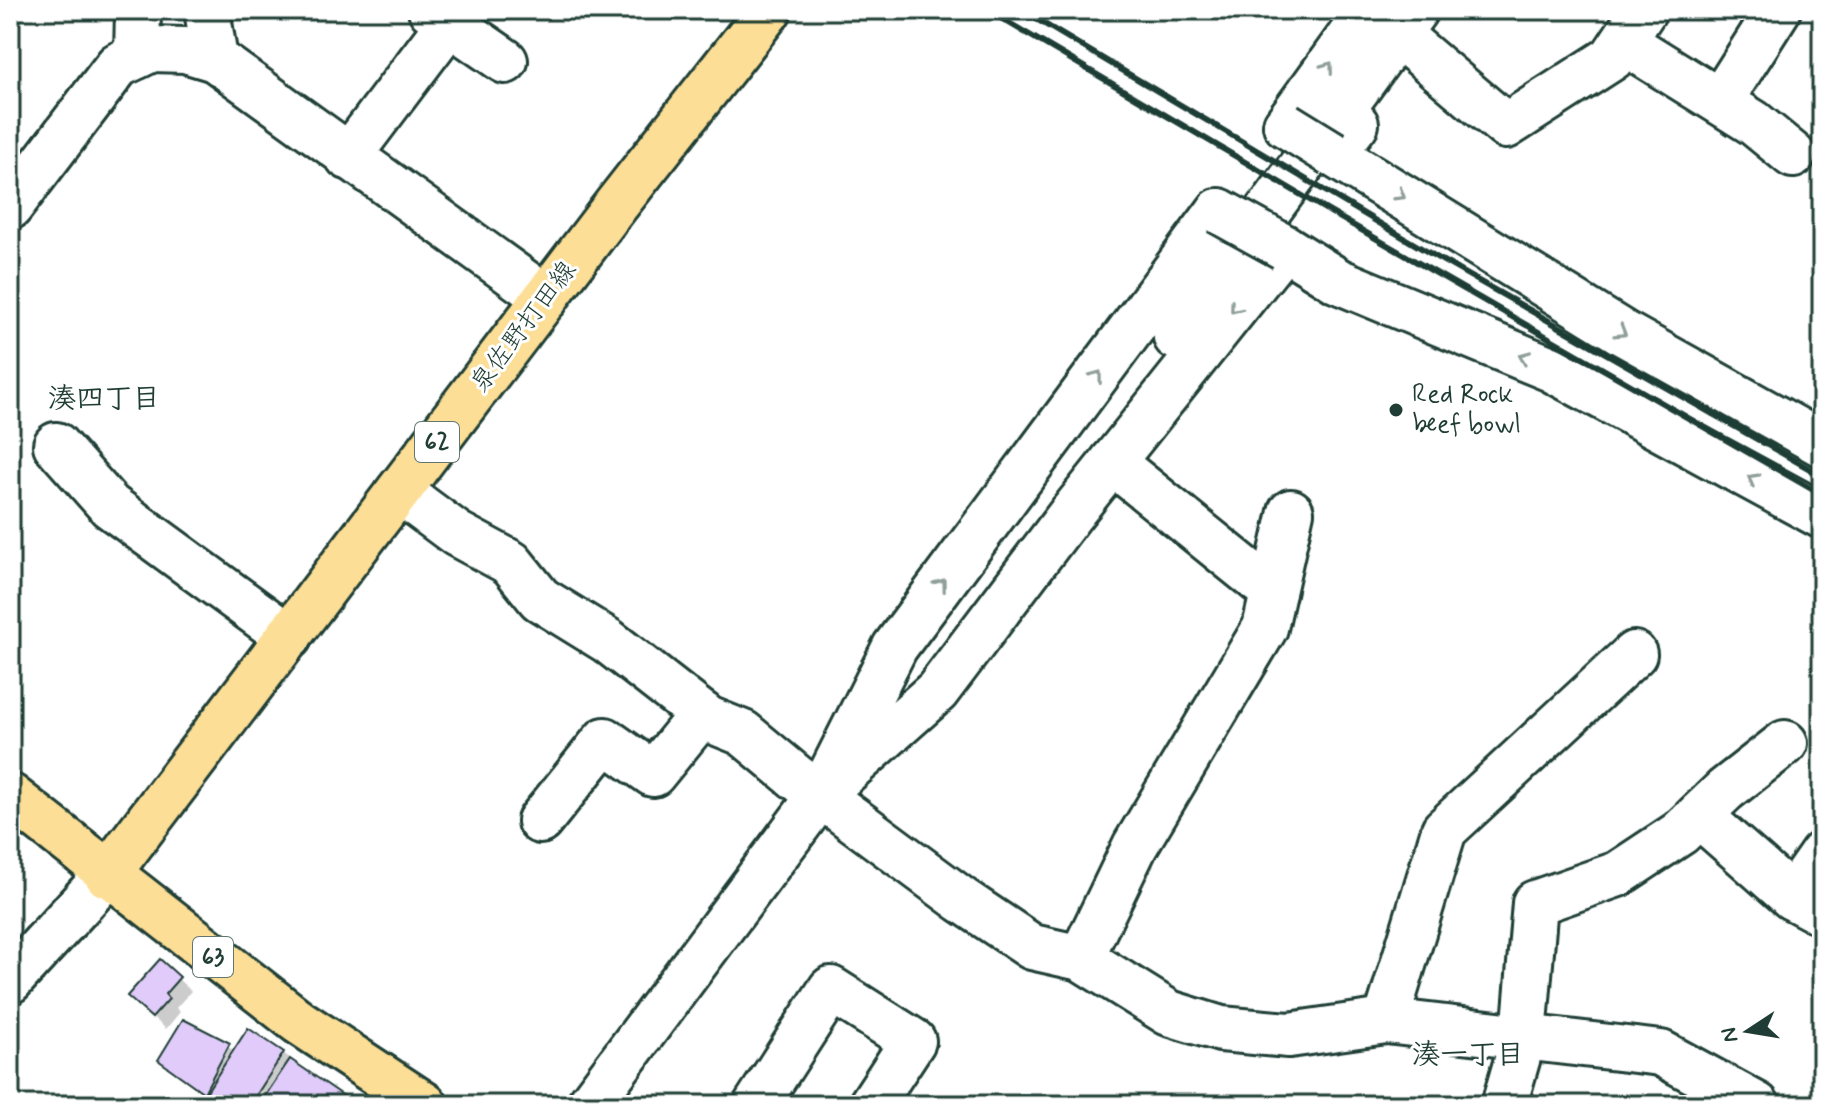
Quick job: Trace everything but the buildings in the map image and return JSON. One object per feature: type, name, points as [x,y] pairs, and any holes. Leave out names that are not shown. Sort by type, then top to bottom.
[{"type":"main road","name":"泉佐野打田線","points":[[107,875],[769,10]]},
{"type":"main road","name":"63","points":[[10,796],[107,875],[299,1022],[425,1105]]},
{"type":"street","points":[[137,56],[138,10]]},
{"type":"street","points":[[207,10],[215,59]]},
{"type":"street","points":[[1369,10],[1286,125],[1623,333],[1822,444]]},
{"type":"street","points":[[589,1105],[821,794],[1414,28],[1440,10]]},
{"type":"street","points":[[1720,101],[1778,10]]},
{"type":"street","points":[[348,157],[440,16],[505,61]]},
{"type":"street","points":[[1414,28],[1506,126],[1612,58],[1634,26],[1720,101],[1754,123],[1793,155]]},
{"type":"street","points":[[1333,154],[1414,28]]},
{"type":"street","points":[[10,207],[118,65],[152,49],[185,50],[215,59],[546,298]]},
{"type":"street","points":[[821,794],[895,647],[1219,211],[1338,281],[1551,369],[1822,516]]},
{"type":"street","points":[[821,794],[937,691],[1112,462],[1284,247]]},
{"type":"street","points":[[56,445],[110,506],[289,637]]},
{"type":"street","points":[[1112,462],[1273,592]]},
{"type":"street","points":[[399,491],[457,534],[511,563],[540,599],[608,641],[702,714],[743,733],[962,900],[1032,947],[1081,958],[1169,1013],[1221,1029],[1289,1035],[1386,1021],[1661,1053],[1757,1105]]},
{"type":"street","points":[[1081,958],[1135,846],[1265,628],[1291,512]]},
{"type":"street","points":[[1386,1021],[1444,830],[1634,654]]},
{"type":"street","points":[[540,821],[605,740],[653,774],[702,714]]},
{"type":"street","points":[[1504,1105],[1524,1036],[1535,903],[1618,874],[1680,833],[1785,743]]},
{"type":"street","points":[[1699,815],[1807,905],[1822,854]]},
{"type":"street","points":[[10,981],[107,875]]},
{"type":"street","points":[[756,1105],[831,989],[913,1041],[871,1105]]},
{"type":"railway","points":[[987,10],[1822,495]]},
{"type":"railway","points":[[1021,10],[1438,258],[1822,476]]},
{"type":"place","name":"Red Rock beef bowl","points":[[1396,410]]},
{"type":"district","name":"湊四丁目","points":[[104,399]]},
{"type":"district","name":"湊一丁目","points":[[1468,1055]]}]
